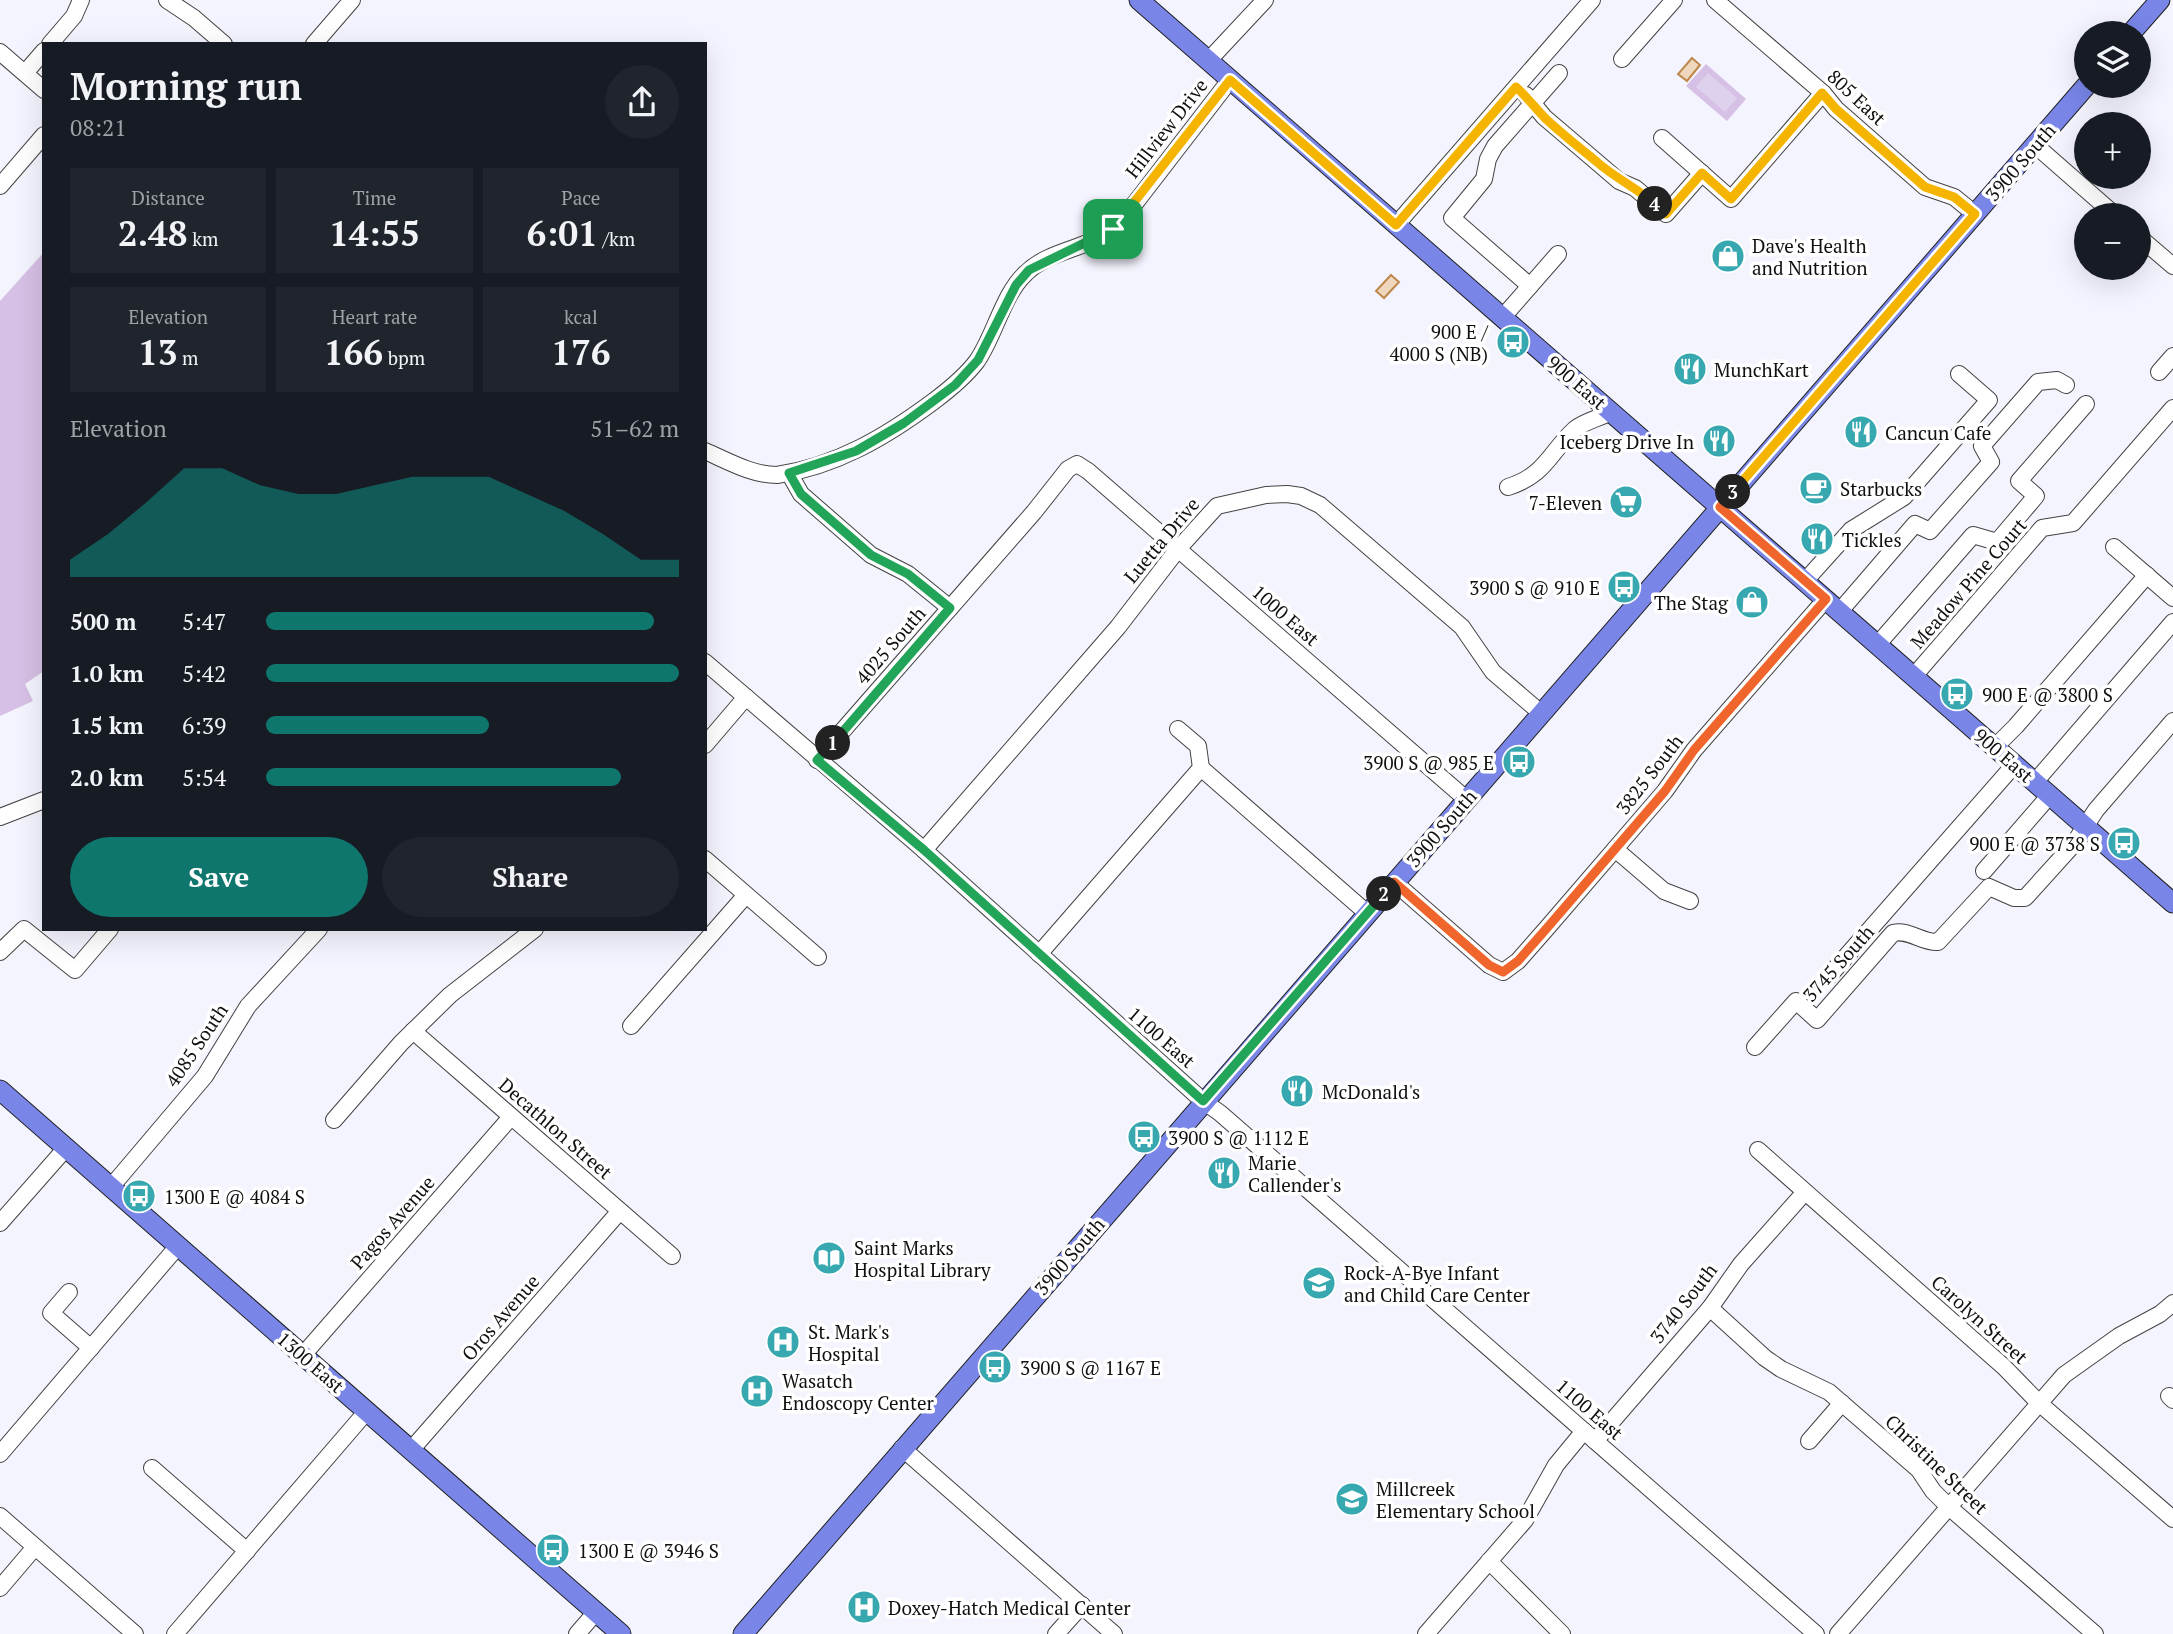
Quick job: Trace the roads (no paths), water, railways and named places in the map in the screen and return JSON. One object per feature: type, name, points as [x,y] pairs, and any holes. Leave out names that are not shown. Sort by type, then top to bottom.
[{"type":"main road","name":"900 East","points":[[1139,0],[2173,903]]},
{"type":"main road","points":[[2142,21],[2161,0]]},
{"type":"main road","name":"3900 South","points":[[743,1634],[2076,98]]},
{"type":"main road","name":"1300 East","points":[[0,1090],[621,1634]]},
{"type":"street","points":[[52,42],[74,16],[81,0]]},
{"type":"street","points":[[316,42],[352,0]]},
{"type":"street","points":[[1208,61],[1265,0]]},
{"type":"street","points":[[1396,225],[1592,0]]},
{"type":"street","points":[[1622,59],[1674,0]]},
{"type":"street","name":"805 East","points":[[1715,0],[1925,187],[1954,197],[1975,214]]},
{"type":"street","points":[[172,1],[222,42]]},
{"type":"street","points":[[0,52],[42,88]]},
{"type":"street","points":[[24,73],[42,53]]},
{"type":"street","points":[[1530,286],[1452,218],[1484,179],[1490,153],[1559,73]]},
{"type":"street","name":"Hillview Drive","points":[[707,453],[767,475],[789,473],[871,444],[904,423],[955,385],[978,360],[1022,277],[1029,270],[1113,229],[1230,80]]},
{"type":"street","points":[[1516,87],[1533,102],[1544,117],[1619,181],[1643,194],[1666,214],[1702,173]]},
{"type":"street","points":[[1662,138],[1731,199],[1822,93]]},
{"type":"street","points":[[0,186],[42,137]]},
{"type":"street","points":[[2035,145],[2101,203]]},
{"type":"street","points":[[2151,247],[2173,266]]},
{"type":"street","points":[[1502,318],[1558,254]]},
{"type":"street","points":[[2159,372],[2173,356]]},
{"type":"street","points":[[1805,581],[1852,530],[1904,498],[1989,400],[1959,374]]},
{"type":"street","name":"3825 South","points":[[1394,882],[1489,965],[1503,972],[1518,961],[1665,791],[1694,750],[1915,524],[1930,531],[1991,462],[1982,446],[2038,382],[2057,380],[2066,385]]},
{"type":"street","points":[[1878,644],[1973,535],[1997,542],[2036,496],[2018,481],[2086,404]]},
{"type":"street","name":"Meadow Pine Court","points":[[1914,676],[2042,528],[2073,523],[2173,408]]},
{"type":"street","points":[[1508,487],[1525,482],[1538,472],[1575,430],[1611,412]]},
{"type":"street","name":"1000 East","points":[[1077,464],[1466,799]]},
{"type":"street","name":"4025 South","points":[[817,760],[1034,512],[1068,469],[1077,464]]},
{"type":"street","points":[[789,473],[801,494],[871,555],[908,574],[950,608]]},
{"type":"street","name":"Luetta Drive","points":[[924,850],[1118,627],[1178,549],[1217,506],[1266,495],[1301,496],[1332,514],[1452,618],[1470,637],[1493,672],[1541,713]]},
{"type":"street","points":[[2114,547],[2173,598]]},
{"type":"street","points":[[1995,747],[2147,575]]},
{"type":"street","points":[[1984,871],[2042,789],[2173,622]]},
{"type":"street","name":"1100 East","points":[[707,664],[924,850],[1203,1101],[1323,1202],[1816,1634]]},
{"type":"street","points":[[707,743],[746,697]]},
{"type":"street","points":[[2085,826],[2173,721]]},
{"type":"street","points":[[1178,729],[1198,746],[1201,768],[1367,913]]},
{"type":"street","points":[[1828,977],[2015,764]]},
{"type":"street","points":[[1039,954],[1201,768]]},
{"type":"street","points":[[0,817],[42,801]]},
{"type":"street","name":"3745 South","points":[[1755,1047],[1796,1001],[1817,1020],[1894,933],[1902,931],[1927,942],[1938,942],[1989,887],[2014,898],[2025,898],[2073,845],[2085,826]]},
{"type":"street","points":[[1615,849],[1664,891],[1690,901]]},
{"type":"street","points":[[707,861],[818,957]]},
{"type":"street","points":[[631,1026],[746,895]]},
{"type":"street","points":[[0,952],[23,929],[75,970],[108,931]]},
{"type":"street","name":"4085 South","points":[[111,1187],[205,1076],[248,1006],[318,931]]},
{"type":"street","points":[[334,1120],[413,1031],[468,980],[532,931]]},
{"type":"street","name":"Decathlon Street","points":[[413,1031],[672,1256]]},
{"type":"street","name":"Pagos Avenue","points":[[303,1355],[512,1117]]},
{"type":"street","points":[[0,1223],[66,1148]]},
{"type":"street","name":"Carolyn Street","points":[[1758,1150],[2004,1367],[2039,1404],[2173,1519]]},
{"type":"street","name":"3740 South","points":[[1590,1436],[1710,1308],[1741,1264],[1805,1192]]},
{"type":"street","name":"Oros Avenue","points":[[411,1450],[620,1212]]},
{"type":"street","points":[[0,1454],[178,1246]]},
{"type":"street","points":[[69,1292],[51,1313],[91,1348]]},
{"type":"street","points":[[1838,1634],[2076,1365],[2119,1336],[2161,1314],[2173,1303]]},
{"type":"street","name":"Christine Street","points":[[1710,1308],[1781,1369],[1817,1385],[1842,1403],[1919,1470],[1933,1491],[1950,1508],[2095,1634]]},
{"type":"street","points":[[1809,1441],[1842,1403]]},
{"type":"street","points":[[175,1634],[368,1411]]},
{"type":"street","points":[[1426,1634],[1525,1520],[1556,1465],[1590,1436]]},
{"type":"street","points":[[902,1448],[1114,1634]]},
{"type":"street","points":[[152,1468],[247,1551]]},
{"type":"street","points":[[0,1516],[135,1634]]},
{"type":"street","points":[[0,1588],[36,1547]]},
{"type":"street","points":[[1489,1561],[1562,1634]]},
{"type":"street","points":[[1056,1634],[1082,1605]]},
{"type":"street","points":[[577,1634],[596,1612]]},
{"type":"place","name":"Dave's Health and Nutrition","points":[[1728,256]]},
{"type":"place","name":"900 E / 4000 S (NB)","points":[[1513,342]]},
{"type":"place","name":"MunchKart","points":[[1690,369]]},
{"type":"place","name":"Cancun Cafe","points":[[1861,432]]},
{"type":"place","name":"Iceberg Drive In","points":[[1719,441]]},
{"type":"place","name":"Starbucks","points":[[1816,488]]},
{"type":"place","name":"7-Eleven","points":[[1626,502]]},
{"type":"place","name":"Tickles","points":[[1817,539]]},
{"type":"place","name":"3900 S @ 910 E","points":[[1624,587]]},
{"type":"place","name":"The Stag","points":[[1752,602]]},
{"type":"place","name":"900 E @ 3800 S","points":[[1957,694]]},
{"type":"place","name":"3900 S @ 985 E","points":[[1519,762]]},
{"type":"place","name":"900 E @ 3738 S","points":[[2124,843]]},
{"type":"place","name":"McDonald's","points":[[1297,1091]]},
{"type":"place","name":"3900 S @ 1112 E","points":[[1144,1137]]},
{"type":"place","name":"Marie Callender's","points":[[1224,1173]]},
{"type":"place","name":"1300 E @ 4084 S","points":[[139,1196]]},
{"type":"place","name":"Saint Marks Hospital Library","points":[[829,1258]]},
{"type":"place","name":"Rock-A-Bye Infant and Child Care Center","points":[[1319,1283]]},
{"type":"place","name":"St. Mark's Hospital","points":[[783,1342]]},
{"type":"place","name":"3900 S @ 1167 E","points":[[995,1367]]},
{"type":"place","name":"Wasatch Endoscopy Center","points":[[757,1391]]},
{"type":"place","name":"Millcreek Elementary School","points":[[1352,1499]]},
{"type":"place","name":"1300 E @ 3946 S","points":[[553,1550]]},
{"type":"place","name":"Doxey-Hatch Medical Center","points":[[864,1607]]}]
